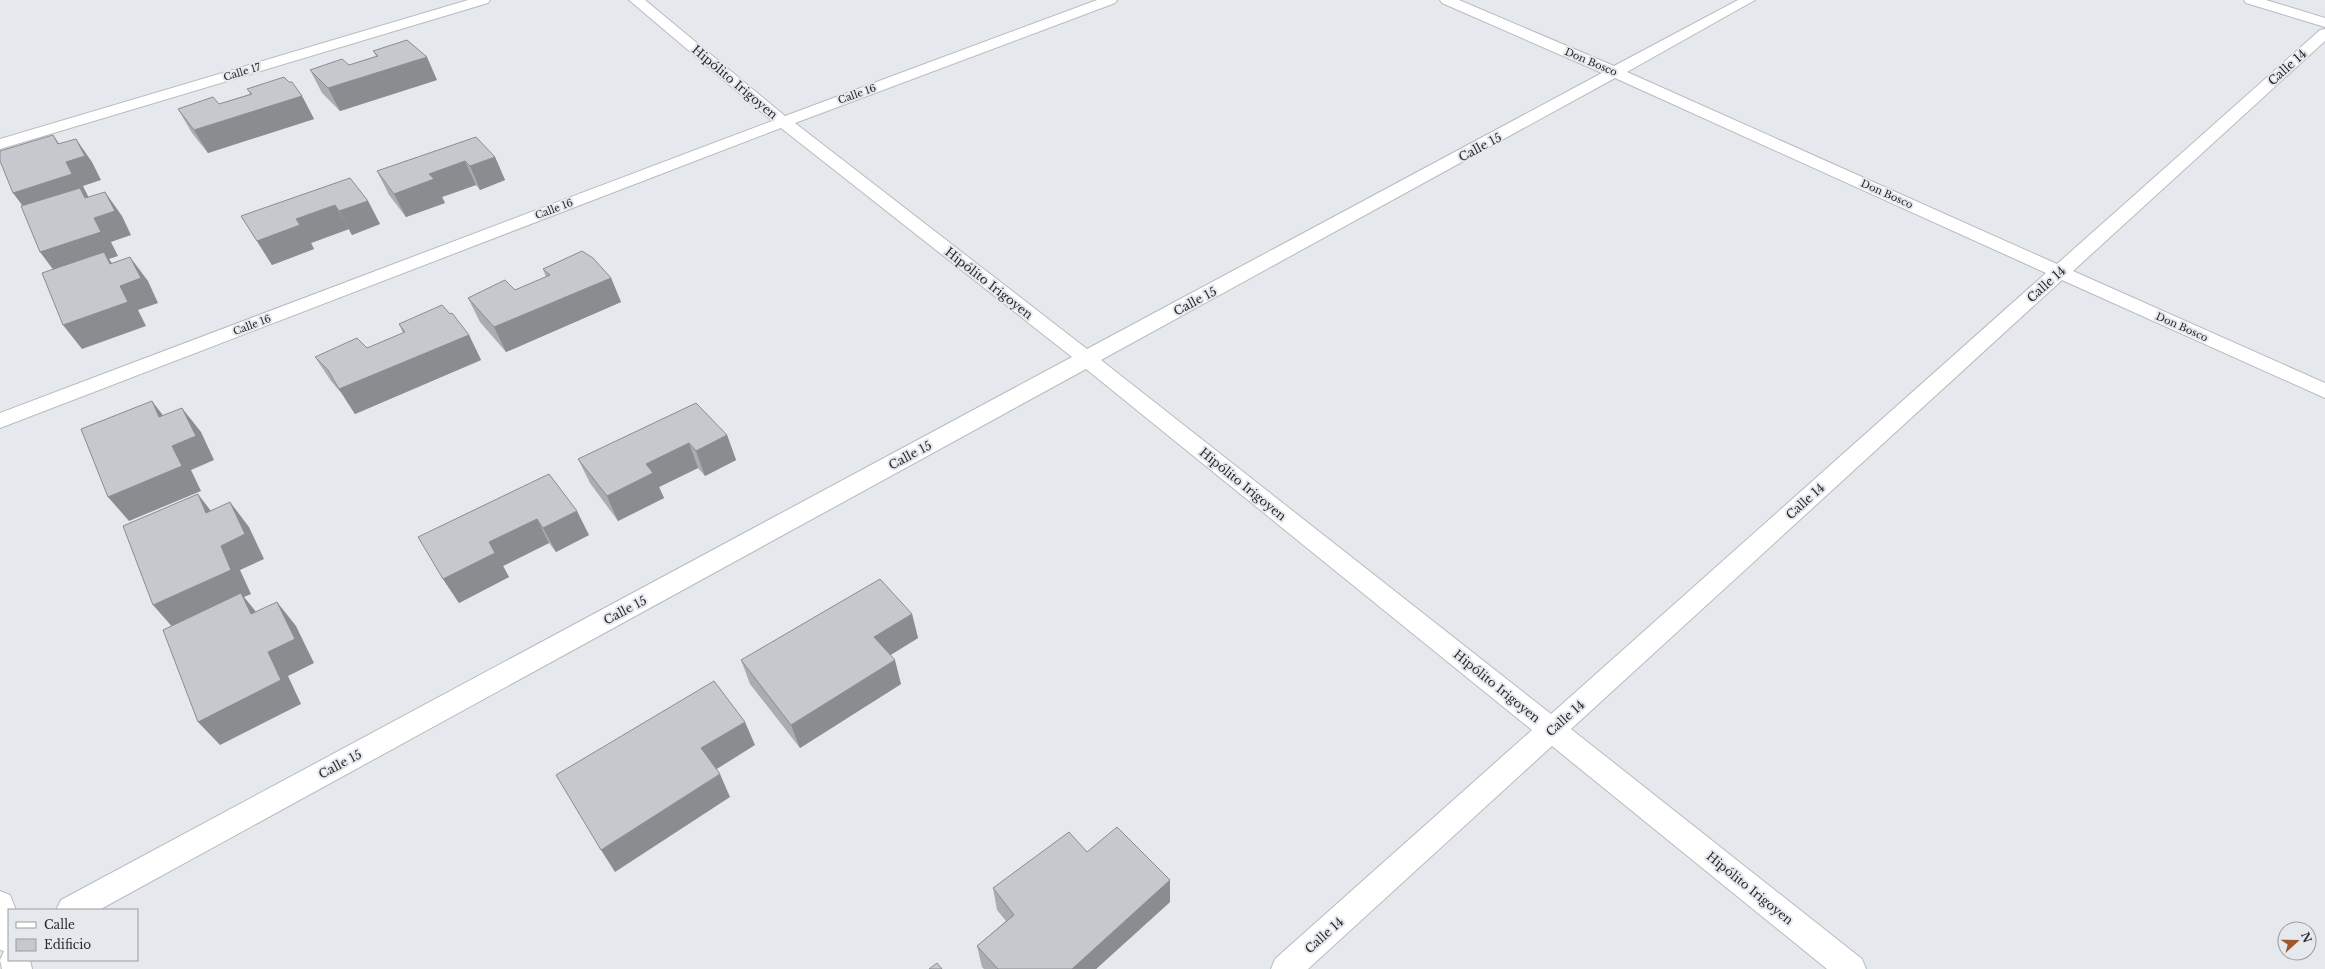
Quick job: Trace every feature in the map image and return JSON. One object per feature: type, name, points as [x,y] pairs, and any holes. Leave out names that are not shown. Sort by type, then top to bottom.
[{"type":"street","name":"Calle 17","points":[[0,144],[483,0]]},
{"type":"street","name":"Hipólito Irigoyen","points":[[636,0],[783,122],[1087,359],[1851,969]]},
{"type":"street","name":"Calle 16","points":[[0,421],[783,122],[1110,0]]},
{"type":"street","name":"Don Bosco","points":[[1447,0],[1616,73],[2325,391]]},
{"type":"street","name":"Calle 15","points":[[73,909],[1616,73],[1748,0]]},
{"type":"street","points":[[2251,0],[2325,23]]},
{"type":"street","name":"Calle 14","points":[[1286,969],[2325,33]]},
{"type":"street","points":[[0,905],[8,935]]},
{"type":"building","points":[[407,40],[427,57],[328,88],[310,70],[342,59],[349,65],[378,56],[373,51]]},
{"type":"building","points":[[284,77],[289,82],[292,82],[302,96],[194,130],[178,109],[213,97],[219,104],[252,94],[247,89]]},
{"type":"building","points":[[53,135],[58,144],[76,139],[85,156],[66,162],[72,174],[13,193],[0,161],[0,151]]},
{"type":"building","points":[[476,137],[495,157],[470,166],[465,161],[429,174],[434,179],[394,194],[377,171]]},
{"type":"building","points":[[350,178],[368,201],[339,211],[335,205],[296,219],[300,225],[257,241],[241,216]]},
{"type":"building","points":[[80,188],[85,198],[105,192],[115,211],[94,218],[101,232],[40,252],[21,206]]},
{"type":"building","points":[[582,251],[593,258],[611,278],[494,327],[468,298],[505,280],[515,290],[550,275],[543,269]]},
{"type":"building","points":[[104,252],[110,264],[130,257],[141,278],[120,286],[128,302],[63,325],[42,273]]},
{"type":"building","points":[[442,305],[450,314],[452,313],[469,335],[339,389],[328,370],[315,357],[357,338],[367,348],[405,332],[399,324]]},
{"type":"building","points":[[152,401],[159,417],[182,408],[196,436],[172,446],[182,466],[108,497],[81,429]]},
{"type":"building","points":[[696,403],[727,435],[696,451],[689,443],[646,464],[653,473],[607,496],[578,459]]},
{"type":"building","points":[[549,474],[577,511],[543,528],[537,519],[489,542],[495,553],[443,579],[418,537]]},
{"type":"building","points":[[198,494],[206,513],[230,502],[245,534],[221,546],[231,570],[153,605],[123,526]]},
{"type":"building","points":[[880,579],[912,614],[874,637],[895,660],[791,725],[741,660]]},
{"type":"building","points":[[241,593],[251,614],[277,602],[295,639],[268,652],[281,680],[198,722],[163,630]]},
{"type":"building","points":[[714,681],[745,722],[701,748],[720,774],[601,850],[556,775]]},
{"type":"building","points":[[1117,827],[1170,880],[1072,969],[998,969],[977,946],[1014,915],[993,888],[1069,832],[1087,852]]},
{"type":"building","points":[[937,963],[942,969],[929,969]]}]
